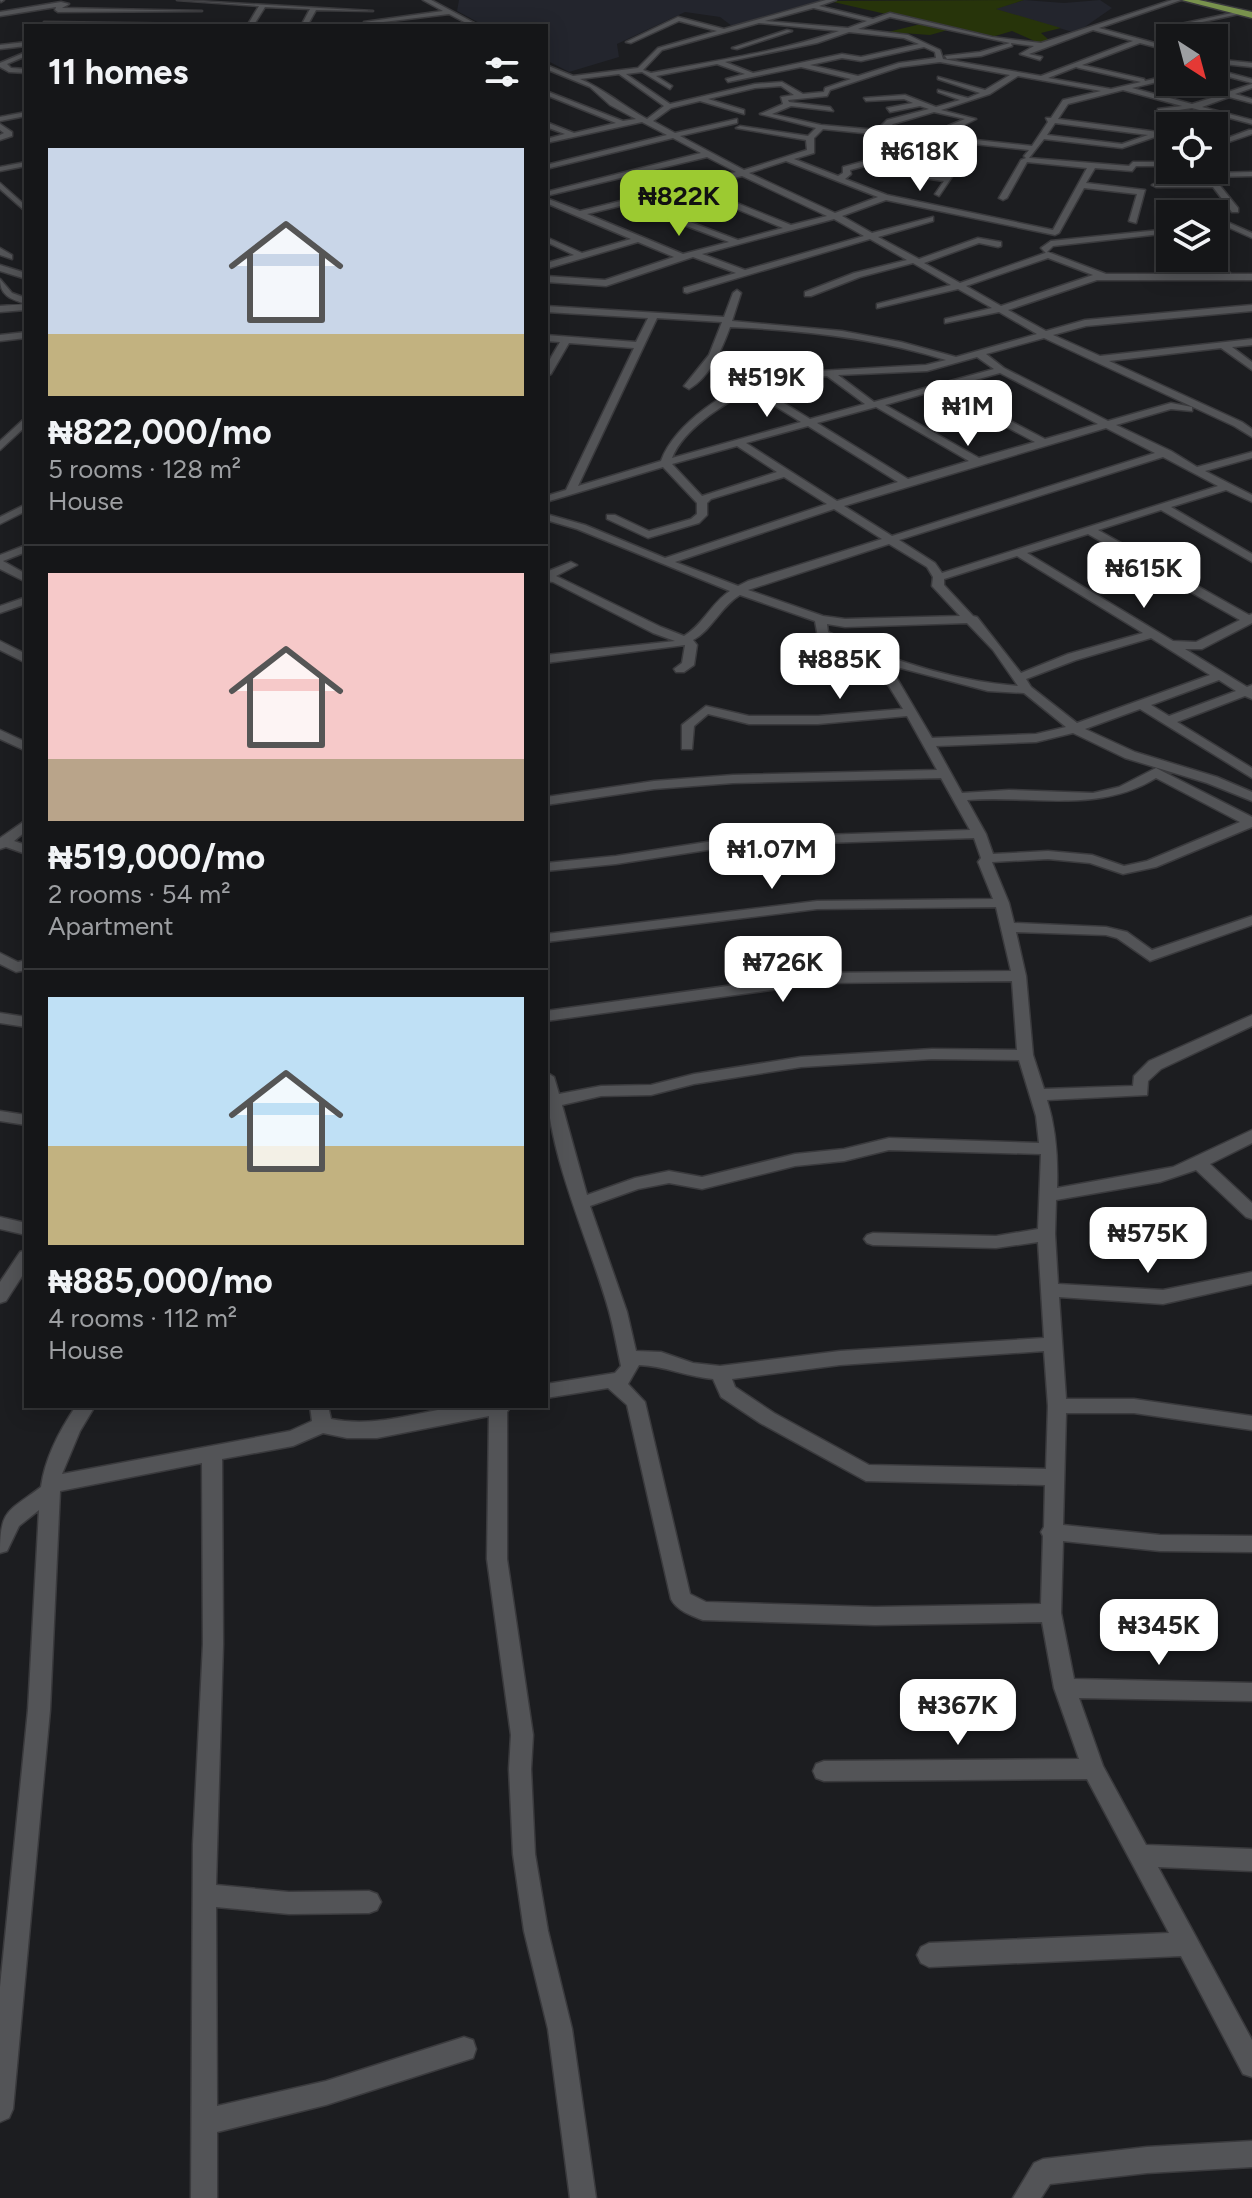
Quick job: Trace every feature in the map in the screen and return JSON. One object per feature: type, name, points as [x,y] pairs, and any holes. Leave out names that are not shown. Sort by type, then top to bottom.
[{"type":"highway","points":[[1187,0],[1252,15]]},
{"type":"street","points":[[22,0],[25,10]]},
{"type":"street","points":[[44,24],[60,7],[87,0]]},
{"type":"street","points":[[180,0],[314,8],[378,21],[452,12]]},
{"type":"street","points":[[368,19],[380,0]]},
{"type":"street","points":[[426,0],[474,24]]},
{"type":"street","points":[[640,70],[654,52],[833,0]]},
{"type":"street","points":[[1040,58],[1023,54],[1041,45],[1178,0]]},
{"type":"street","points":[[198,24],[212,2]]},
{"type":"street","points":[[251,24],[263,5]]},
{"type":"street","points":[[811,6],[873,20]]},
{"type":"street","points":[[0,14],[60,7],[208,11]]},
{"type":"street","points":[[305,24],[314,8]]},
{"type":"street","points":[[1184,24],[1239,12]]},
{"type":"street","points":[[809,28],[851,15]]},
{"type":"street","points":[[649,75],[775,50],[894,15],[976,36],[1041,45]]},
{"type":"street","points":[[456,24],[460,16]]},
{"type":"street","points":[[629,42],[678,19],[722,31]]},
{"type":"street","points":[[754,22],[903,35],[927,46],[941,59],[1098,91],[1156,80]]},
{"type":"street","points":[[903,35],[936,25]]},
{"type":"street","points":[[732,49],[798,27]]},
{"type":"street","points":[[1096,29],[1156,45]]},
{"type":"street","points":[[842,41],[877,33]]},
{"type":"street","points":[[956,41],[976,36]]},
{"type":"street","points":[[1026,44],[1049,38],[1060,40]]},
{"type":"street","points":[[1042,78],[1097,59],[1098,54],[1139,41]]},
{"type":"street","points":[[787,104],[783,98],[828,94],[827,89],[899,65],[981,54],[1015,43]]},
{"type":"street","points":[[0,47],[24,44]]},
{"type":"street","points":[[728,80],[842,56],[861,59],[943,44]]},
{"type":"street","points":[[775,50],[812,62]]},
{"type":"street","points":[[981,54],[986,62],[998,64]]},
{"type":"street","points":[[0,79],[4,67],[24,55]]},
{"type":"street","points":[[706,56],[750,74]]},
{"type":"street","points":[[1228,63],[1252,65]]},
{"type":"street","points":[[801,65],[879,83]]},
{"type":"street","points":[[1077,66],[1147,81]]},
{"type":"street","points":[[4,67],[24,71]]},
{"type":"street","points":[[548,68],[592,86],[613,103],[675,137],[835,216],[1046,335],[1252,434]]},
{"type":"street","points":[[548,79],[640,70],[670,87]]},
{"type":"street","points":[[1228,72],[1252,83]]},
{"type":"street","points":[[621,73],[669,106]]},
{"type":"street","points":[[872,121],[890,122],[937,111],[988,93],[1015,75]]},
{"type":"street","points":[[940,78],[988,93]]},
{"type":"street","points":[[548,141],[620,122],[647,120],[669,106],[778,83],[801,96]]},
{"type":"street","points":[[1228,95],[1252,83]]},
{"type":"street","points":[[700,87],[718,94]]},
{"type":"street","points":[[1121,88],[1252,122]]},
{"type":"street","points":[[940,91],[970,100]]},
{"type":"street","points":[[1003,198],[1049,120],[1066,102],[1098,91]]},
{"type":"street","points":[[548,94],[620,122]]},
{"type":"street","points":[[1228,95],[1252,101]]},
{"type":"street","points":[[1161,111],[1196,106],[1225,96]]},
{"type":"street","points":[[866,99],[905,97],[937,111],[972,119],[951,128],[941,139]]},
{"type":"street","points":[[701,99],[741,112]]},
{"type":"street","points":[[830,109],[787,104],[764,114],[821,127],[1034,148]]},
{"type":"street","points":[[890,110],[918,104]]},
{"type":"street","points":[[0,119],[24,114]]},
{"type":"street","points":[[1049,120],[1156,134]]},
{"type":"street","points":[[839,179],[847,174],[846,169],[873,161],[868,148],[890,122]]},
{"type":"street","points":[[548,125],[573,135]]},
{"type":"street","points":[[548,166],[737,125],[810,138]]},
{"type":"street","points":[[0,126],[9,134],[0,138]]},
{"type":"street","points":[[578,214],[743,173],[811,151],[810,138],[821,127]]},
{"type":"street","points":[[1228,139],[1252,132]]},
{"type":"street","points":[[1040,136],[1122,146],[1156,135]]},
{"type":"street","points":[[1238,137],[1252,143]]},
{"type":"street","points":[[939,194],[972,142]]},
{"type":"street","points":[[548,193],[708,154]]},
{"type":"street","points":[[909,155],[959,160]]},
{"type":"street","points":[[584,158],[622,174]]},
{"type":"street","points":[[787,159],[885,197],[1055,233],[1092,166]]},
{"type":"street","points":[[1025,160],[1132,169],[1133,164],[1156,164]]},
{"type":"street","points":[[0,169],[24,164]]},
{"type":"street","points":[[1228,171],[1252,169]]},
{"type":"street","points":[[894,173],[949,179]]},
{"type":"street","points":[[0,185],[24,208]]},
{"type":"street","points":[[685,185],[792,228]]},
{"type":"street","points":[[1080,185],[1142,192],[1133,221]]},
{"type":"street","points":[[1156,185],[1216,185],[1240,208],[1228,213]]},
{"type":"street","points":[[11,198],[24,196]]},
{"type":"street","points":[[548,279],[606,283],[682,257],[835,216],[885,197]]},
{"type":"street","points":[[548,201],[682,257]]},
{"type":"street","points":[[628,202],[739,243]]},
{"type":"street","points":[[548,208],[558,205]]},
{"type":"street","points":[[687,290],[930,219]]},
{"type":"street","points":[[1228,225],[1252,236]]},
{"type":"street","points":[[1048,255],[1045,248],[1051,244],[1156,233]]},
{"type":"street","points":[[548,265],[638,239]]},
{"type":"street","points":[[548,240],[580,255]]},
{"type":"street","points":[[808,294],[857,275],[918,261],[971,241],[998,244]]},
{"type":"street","points":[[0,251],[9,257]]},
{"type":"street","points":[[696,255],[746,274]]},
{"type":"street","points":[[880,306],[959,286],[1048,255],[1104,277]]},
{"type":"street","points":[[0,268],[24,275]]},
{"type":"street","points":[[1223,272],[1228,276]]},
{"type":"street","points":[[948,321],[1001,309],[1088,278],[1252,277]]},
{"type":"street","points":[[0,282],[9,295],[24,303]]},
{"type":"street","points":[[689,386],[705,371],[737,293]]},
{"type":"street","points":[[0,309],[24,304]]},
{"type":"street","points":[[611,517],[648,535],[695,521],[702,515],[702,502],[665,463],[666,451],[686,431],[748,385],[769,376],[911,370],[1085,323],[1252,308]]},
{"type":"street","points":[[548,309],[795,328],[922,349],[953,359]]},
{"type":"street","points":[[570,492],[634,359],[637,345],[654,315]]},
{"type":"street","points":[[0,338],[24,335]]},
{"type":"street","points":[[548,338],[637,345]]},
{"type":"street","points":[[548,369],[566,340]]},
{"type":"street","points":[[1101,359],[1252,342]]},
{"type":"street","points":[[1223,345],[1252,367]]},
{"type":"street","points":[[977,352],[1001,370],[1252,499]]},
{"type":"street","points":[[548,498],[805,423],[1001,370]]},
{"type":"street","points":[[831,375],[875,404],[978,462]]},
{"type":"street","points":[[748,385],[805,423],[907,483]]},
{"type":"street","points":[[938,387],[1044,443]]},
{"type":"street","points":[[1165,391],[1171,406]]},
{"type":"street","points":[[667,561],[835,505],[1171,406],[1218,415]]},
{"type":"street","points":[[0,447],[24,422]]},
{"type":"street","points":[[738,442],[931,565],[939,577],[938,586],[973,619],[1027,690],[1074,729],[1130,755],[1212,780],[1252,797]]},
{"type":"street","points":[[548,659],[666,647],[687,641],[713,610],[738,590],[1167,453]]},
{"type":"street","points":[[1197,470],[1252,455]]},
{"type":"street","points":[[702,502],[707,497],[785,473]]},
{"type":"street","points":[[939,577],[1227,486]]},
{"type":"street","points":[[1164,508],[1252,559]]},
{"type":"street","points":[[548,518],[581,527],[612,543],[821,619],[845,623],[973,619]]},
{"type":"street","points":[[1091,531],[1250,618]]},
{"type":"street","points":[[24,549],[0,562],[24,578]]},
{"type":"street","points":[[1020,553],[1150,635],[1250,692]]},
{"type":"street","points":[[548,576],[571,565]]},
{"type":"street","points":[[548,577],[657,630],[687,641],[691,645],[688,665],[680,669]]},
{"type":"street","points":[[0,610],[24,601]]},
{"type":"street","points":[[1167,644],[1198,646],[1250,618]]},
{"type":"street","points":[[821,619],[822,634],[878,659],[988,687],[1027,690]]},
{"type":"street","points":[[1018,678],[1072,657],[1150,635]]},
{"type":"street","points":[[0,645],[24,658]]},
{"type":"street","points":[[878,659],[912,712],[979,834],[988,858],[985,862],[1002,903],[1019,976],[1025,1055],[1044,1116],[1048,1149],[1046,1234],[1057,1406],[1051,1613],[1065,1688],[1093,1769],[1252,2065]]},
{"type":"street","points":[[928,742],[1036,738],[1074,729],[1220,675]]},
{"type":"street","points":[[1168,721],[1250,692]]},
{"type":"street","points":[[1142,705],[1252,774]]},
{"type":"street","points":[[687,746],[688,725],[706,710],[749,720],[832,720],[912,712]]},
{"type":"street","points":[[0,734],[24,746]]},
{"type":"street","points":[[1130,755],[1128,759],[1193,789],[1229,813],[1252,822]]},
{"type":"street","points":[[958,797],[994,793],[1103,797],[1156,772]]},
{"type":"street","points":[[548,801],[654,785],[733,779],[945,774]]},
{"type":"street","points":[[988,858],[1048,855],[1092,859],[1123,870],[1151,864],[1252,822]]},
{"type":"street","points":[[24,825],[4,837],[24,849]]},
{"type":"street","points":[[548,867],[733,842],[979,834]]},
{"type":"street","points":[[548,938],[817,905],[1002,903]]},
{"type":"street","points":[[1007,927],[1106,931],[1122,935],[1150,956],[1252,920]]},
{"type":"street","points":[[0,958],[16,967],[24,965]]},
{"type":"street","points":[[548,1016],[821,978],[1019,976]]},
{"type":"street","points":[[0,1018],[24,1022]]},
{"type":"street","points":[[1038,1095],[1141,1091],[1140,1080],[1155,1065],[1252,1020]]},
{"type":"street","points":[[553,1101],[601,1091],[651,1090],[694,1079],[801,1062],[932,1054],[1025,1055]]},
{"type":"street","points":[[548,1084],[581,1203],[618,1312],[629,1358],[626,1375],[612,1381],[548,1391]]},
{"type":"street","points":[[0,1116],[24,1120]]},
{"type":"street","points":[[1048,1196],[1078,1186],[1168,1178],[1252,1136]]},
{"type":"street","points":[[581,1203],[635,1184],[669,1177],[702,1183],[795,1160],[844,1155],[889,1144],[1048,1149]]},
{"type":"street","points":[[1198,1163],[1252,1213]]},
{"type":"street","points":[[0,1223],[24,1229]]},
{"type":"street","points":[[873,1239],[996,1242],[1046,1234]]},
{"type":"street","points":[[0,1296],[24,1259]]},
{"type":"street","points":[[1050,1290],[1163,1297],[1252,1278]]},
{"type":"street","points":[[629,1358],[661,1359],[692,1370],[720,1373],[840,1358],[1051,1344]]},
{"type":"street","points":[[720,1373],[728,1392],[866,1473],[1056,1477]]},
{"type":"street","points":[[612,1381],[636,1402],[681,1599],[703,1611],[875,1616],[1051,1613]]},
{"type":"street","points":[[1057,1406],[1134,1406],[1252,1423]]},
{"type":"street","points":[[0,2109],[39,1710],[53,1468],[85,1408]]},
{"type":"street","points":[[0,1545],[12,1520],[51,1487],[293,1438],[320,1415],[377,1430],[489,1408]]},
{"type":"street","points":[[499,1408],[497,1559],[522,1735],[520,1769],[524,1854],[536,1931],[560,2029],[583,2198]]},
{"type":"street","points":[[204,2198],[205,1895],[213,1644],[212,1453]]},
{"type":"street","points":[[1051,1532],[1160,1543],[1252,1544]]},
{"type":"street","points":[[1065,1688],[1252,1692]]},
{"type":"street","points":[[824,1771],[1093,1769]]},
{"type":"street","points":[[1140,1856],[1252,1860]]},
{"type":"street","points":[[205,1895],[289,1903],[369,1902]]},
{"type":"street","points":[[929,1955],[1188,1944]]},
{"type":"street","points":[[204,2122],[326,2093],[464,2049]]},
{"type":"street","points":[[1026,2198],[1043,2172],[1147,2160],[1252,2154]]},
{"type":"shaded area","points":[[459,0],[823,0],[732,26],[720,17],[685,12],[617,44],[619,57],[569,72],[548,61],[548,24],[481,24],[457,11]]},
{"type":"shaded area","points":[[1024,0],[1064,3],[1100,0],[1112,8],[1076,33],[994,9]]},
{"type":"green space","points":[[1024,0],[996,9],[1061,28],[1041,33],[1049,40],[1039,43],[1012,31],[992,37],[955,28],[930,35],[888,32],[925,23],[829,1]]}]
